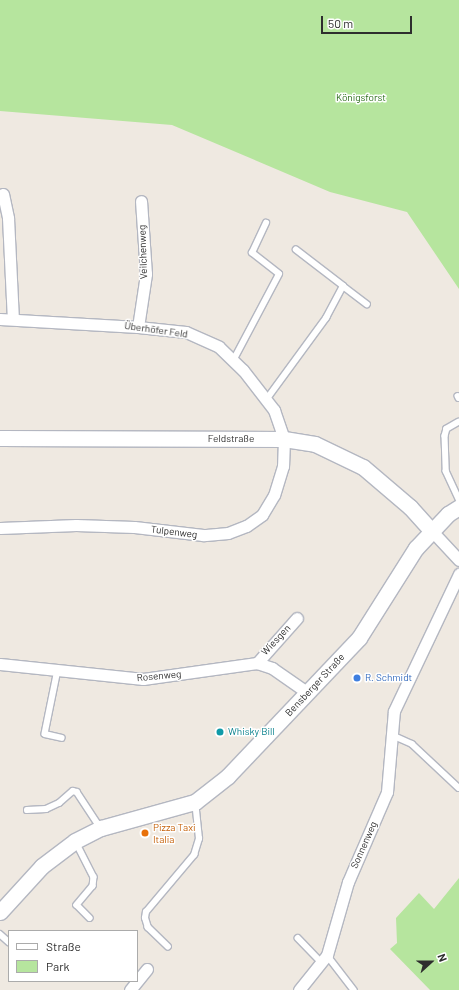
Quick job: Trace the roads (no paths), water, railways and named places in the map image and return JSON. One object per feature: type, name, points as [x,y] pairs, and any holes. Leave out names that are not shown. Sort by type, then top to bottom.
[{"type":"main road","name":"Feldstraße","points":[[0,438],[284,439],[315,444],[364,467],[410,507],[431,530]]},
{"type":"main road","name":"Bensberger Straße","points":[[0,911],[42,866],[75,840],[101,828],[195,802],[228,776],[359,638],[416,548],[431,530],[459,507]]},
{"type":"street","points":[[3,194],[8,218],[13,319]]},
{"type":"street","name":"Veilchenweg","points":[[138,327],[146,274],[141,201]]},
{"type":"street","name":"Überhöfer Feld","points":[[0,319],[138,327],[186,332],[219,347],[233,361],[274,410],[284,439]]},
{"type":"street","name":"Tulpenweg","points":[[0,528],[76,525],[134,527],[203,535],[228,533],[246,526],[262,515],[274,495],[283,466],[284,439]]},
{"type":"street","points":[[431,530],[459,560]]},
{"type":"street","name":"Sonnenweg","points":[[299,990],[324,958],[348,882],[387,792],[394,710],[459,574]]},
{"type":"street","name":"Wiesgen","points":[[257,663],[297,618]]},
{"type":"street","name":"Rosenweg","points":[[0,664],[143,679],[257,663],[272,668],[308,693]]},
{"type":"street","points":[[138,980],[147,969]]},
{"type":"street","points":[[130,990],[136,982]]},
{"type":"lane","points":[[233,361],[279,274],[252,253],[266,223]]},
{"type":"lane","points":[[296,250],[367,304]]},
{"type":"lane","points":[[266,400],[326,318],[343,286]]},
{"type":"lane","points":[[459,422],[447,429],[445,436],[446,471],[459,498]]},
{"type":"lane","points":[[58,670],[45,734],[62,738]]},
{"type":"lane","points":[[392,735],[412,744],[459,788]]},
{"type":"lane","points":[[27,810],[46,809],[58,803],[73,791],[77,792],[101,828]]},
{"type":"lane","points":[[168,947],[148,928],[145,918],[146,912],[194,855],[199,840],[195,802]]},
{"type":"lane","points":[[75,840],[94,878],[94,886],[77,905],[90,918]]},
{"type":"lane","points":[[0,934],[8,941]]},
{"type":"lane","points":[[298,938],[324,958],[354,990]]},
{"type":"place","name":"R. Schmidt","points":[[357,678]]},
{"type":"place","name":"Whisky Bill","points":[[220,732]]},
{"type":"place","name":"Pizza Taxi Italia","points":[[145,833]]},
{"type":"park label","name":"Königsforst","points":[[361,98]]}]
